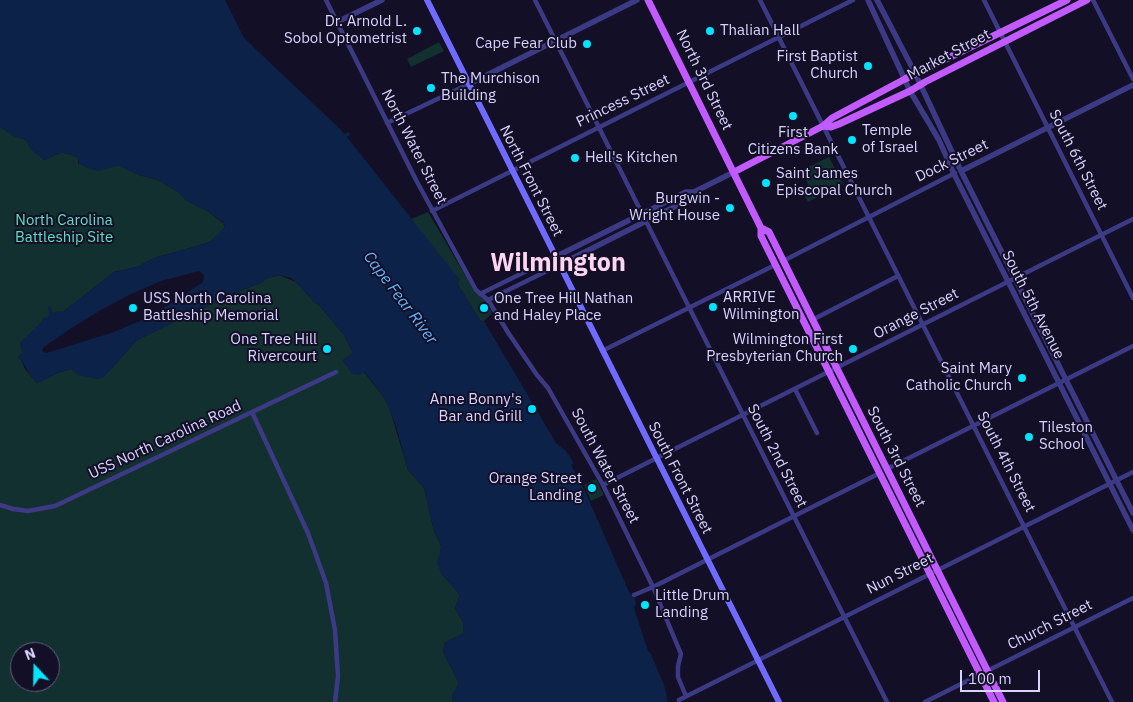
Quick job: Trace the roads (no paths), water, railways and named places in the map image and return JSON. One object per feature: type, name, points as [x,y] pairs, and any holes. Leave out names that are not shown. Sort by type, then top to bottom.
[{"type":"main road","name":"North Front Street","points":[[427,0],[559,265]]},
{"type":"main road","name":"North 3rd Street","points":[[648,0],[734,172]]},
{"type":"main road","name":"Market Street","points":[[734,172],[823,126],[832,118],[905,79],[1067,0]]},
{"type":"main road","name":"Market Street","points":[[823,126],[831,127],[840,124],[910,91],[1087,0]]},
{"type":"main road","name":"South 3rd Street","points":[[734,172],[761,228],[761,236],[833,370],[984,672],[1003,702]]},
{"type":"main road","name":"South 3rd Street","points":[[761,228],[769,232],[812,320],[833,370]]},
{"type":"main road","name":"South Front Street","points":[[559,265],[779,702]]},
{"type":"main road","name":"South 3rd Street","points":[[984,672],[994,702]]},
{"type":"street","name":"North Water Street","points":[[326,0],[432,211],[480,294],[488,300]]},
{"type":"street","points":[[366,0],[369,6]]},
{"type":"street","points":[[337,22],[382,0]]},
{"type":"street","name":"South 2nd Street","points":[[535,0],[887,702]]},
{"type":"street","points":[[387,123],[637,0]]},
{"type":"street","name":"South 4th Street","points":[[760,0],[1112,702]]},
{"type":"street","name":"Princess Street","points":[[432,211],[853,0]]},
{"type":"street","name":"South 5th Avenue","points":[[868,0],[910,91],[939,140],[954,174],[1133,530]]},
{"type":"street","name":"South 5th Avenue","points":[[877,0],[1133,513]]},
{"type":"street","name":"South 6th Street","points":[[984,0],[1133,298]]},
{"type":"street","points":[[1093,0],[1133,79]]},
{"type":"street","name":"Dock Street","points":[[783,261],[868,216],[1133,85]]},
{"type":"street","name":"Market Street","points":[[480,294],[641,213],[686,192],[694,192],[734,172]]},
{"type":"street","name":"Market Street","points":[[488,300],[690,199],[694,192]]},
{"type":"street","name":"Orange Street","points":[[603,485],[1133,219]]},
{"type":"street","points":[[602,351],[776,264]]},
{"type":"street","points":[[812,320],[898,276]]},
{"type":"street","name":"South Water Street","points":[[488,300],[508,334],[548,388],[603,485],[652,587],[681,654],[678,677],[686,696]]},
{"type":"street","points":[[634,594],[707,560],[1133,346]]},
{"type":"street","name":"USS North Carolina Road","points":[[0,505],[28,511],[55,506],[336,372]]},
{"type":"street","points":[[795,389],[817,434]]},
{"type":"street","points":[[252,412],[308,533],[326,583],[335,630],[338,676],[335,702]]},
{"type":"street","name":"Nun Street","points":[[679,700],[1133,472]]},
{"type":"street","name":"Church Street","points":[[925,702],[1133,598]]},
{"type":"water","name":"Cape Fear River","points":[[0,0],[225,0],[244,38],[344,134],[349,132],[350,135],[347,137],[460,280],[457,283],[481,322],[484,321],[556,443],[566,451],[574,463],[571,465],[585,491],[629,592],[635,599],[636,604],[634,607],[636,614],[648,651],[664,685],[668,702],[453,702],[452,696],[459,683],[443,652],[445,642],[463,634],[463,622],[455,608],[460,595],[441,573],[437,563],[441,546],[434,531],[424,488],[408,470],[396,426],[385,399],[365,372],[358,375],[351,373],[343,360],[353,353],[344,335],[319,305],[291,278],[279,275],[265,279],[263,282],[232,294],[137,340],[103,378],[86,377],[79,375],[71,369],[37,383],[18,358],[23,353],[20,343],[43,318],[49,316],[48,306],[53,314],[58,311],[64,311],[114,272],[137,267],[154,258],[204,244],[211,241],[225,227],[223,222],[206,210],[187,201],[178,192],[158,180],[139,175],[118,165],[99,171],[90,169],[79,164],[78,157],[64,153],[44,160],[30,148],[26,140],[14,136],[0,127]],"holes":[[[199,271],[204,275],[203,282],[140,321],[111,333],[46,353],[42,351],[44,347],[70,329],[129,295],[161,281]]]},
{"type":"place","name":"Dr. Arnold L. Sobol Optometrist","points":[[417,31]]},
{"type":"place","name":"Thalian Hall","points":[[710,31]]},
{"type":"place","name":"Cape Fear Club","points":[[587,44]]},
{"type":"place","name":"First Baptist Church","points":[[868,66]]},
{"type":"place","name":"The Murchison Building","points":[[431,88]]},
{"type":"place","name":"First Citizens Bank","points":[[793,116]]},
{"type":"place","name":"Temple of Israel","points":[[852,140]]},
{"type":"place","name":"Hell's Kitchen","points":[[575,158]]},
{"type":"place","name":"Saint James Episcopal Church","points":[[766,183]]},
{"type":"place","name":"Burgwin - Wright House","points":[[730,208]]},
{"type":"place","name":"ARRIVE Wilmington","points":[[713,307]]},
{"type":"place","name":"USS North Carolina Battleship Memorial","points":[[133,308]]},
{"type":"place","name":"One Tree Hill Nathan and Haley Place","points":[[484,308]]},
{"type":"place","name":"One Tree Hill Rivercourt","points":[[327,349]]},
{"type":"place","name":"Wilmington First Presbyterian Church","points":[[853,349]]},
{"type":"place","name":"Saint Mary Catholic Church","points":[[1022,378]]},
{"type":"place","name":"Anne Bonny's Bar and Grill","points":[[532,409]]},
{"type":"place","name":"Tileston School","points":[[1029,437]]},
{"type":"place","name":"Orange Street Landing","points":[[592,488]]},
{"type":"place","name":"Little Drum Landing","points":[[645,605]]},
{"type":"district","name":"Wilmington","points":[[558,264]]},
{"type":"park label","name":"North Carolina Battleship Site","points":[[64,230]]}]
